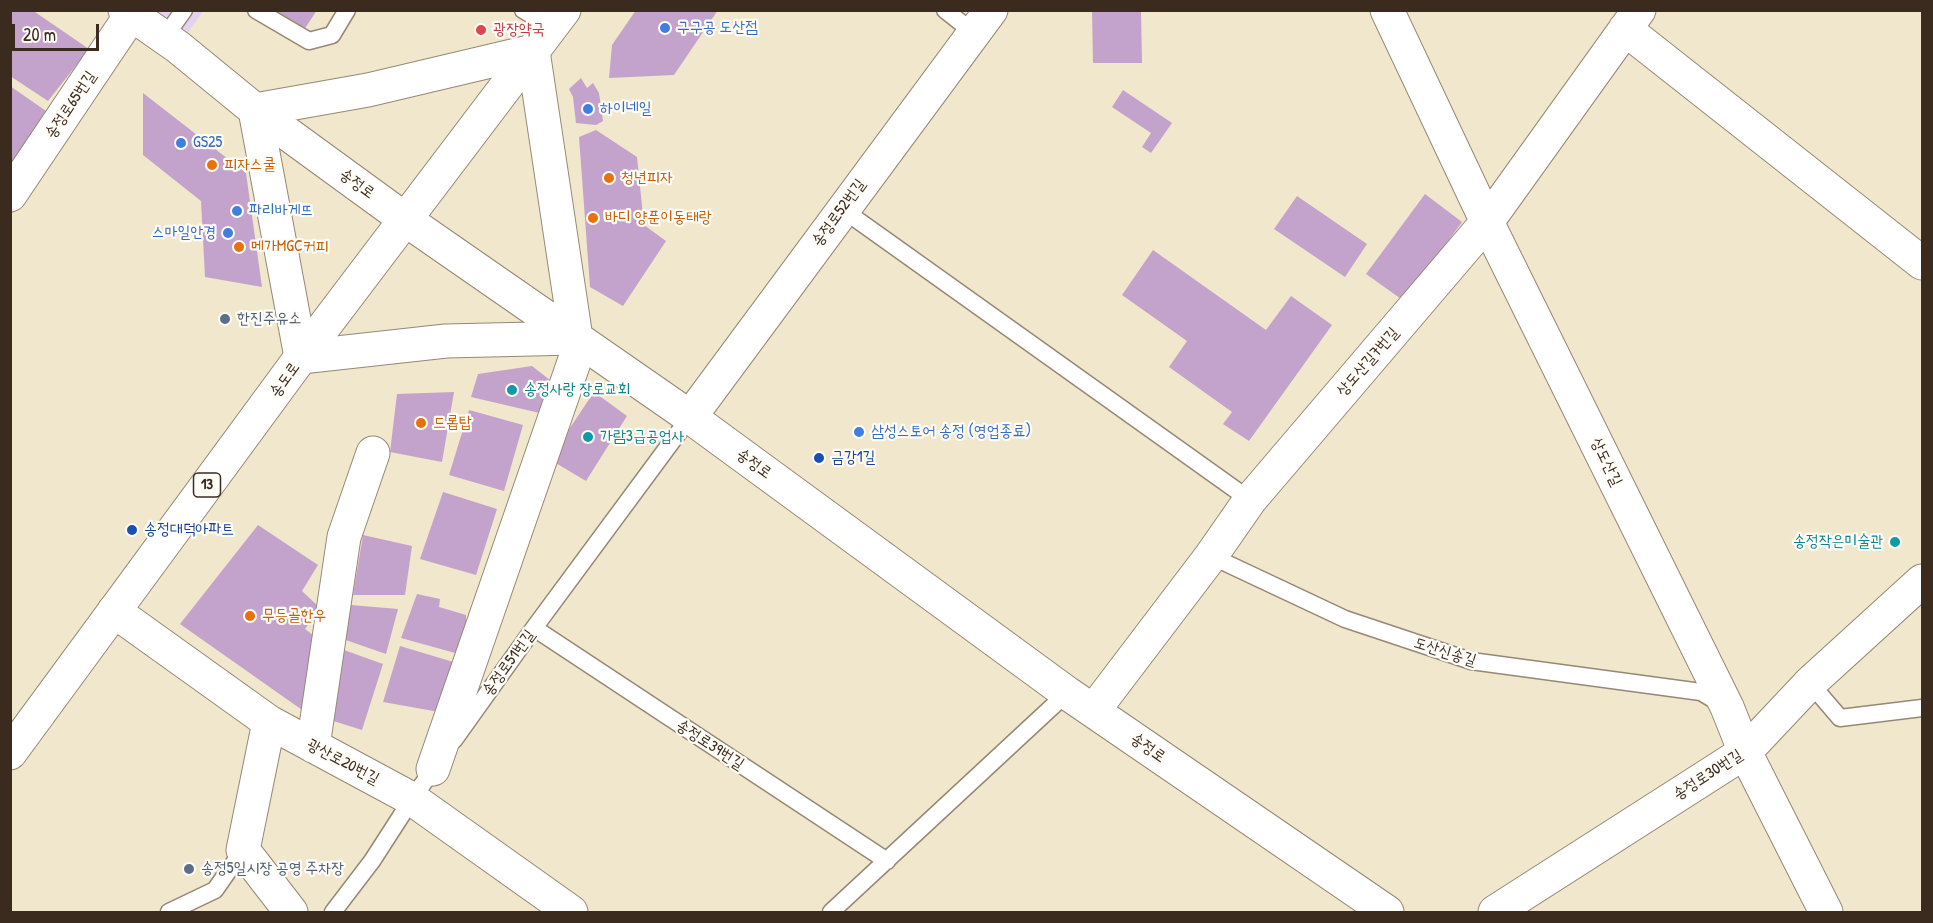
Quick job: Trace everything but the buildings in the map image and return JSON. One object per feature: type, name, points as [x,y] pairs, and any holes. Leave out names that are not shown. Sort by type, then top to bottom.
[{"type":"street","name":"상도산길","points":[[1387,10],[1487,222],[1727,707],[1745,752],[1826,912]]},
{"type":"street","name":"송정로","points":[[128,13],[164,38],[255,110],[406,220],[690,417],[1080,702],[1387,912]]},
{"type":"street","name":"송정로65번길","points":[[10,195],[128,13]]},
{"type":"street","points":[[1632,20],[1923,263]]},
{"type":"street","name":"상도산길7번길","points":[[1080,702],[1211,556],[1250,500],[1487,222],[1632,20]]},
{"type":"street","name":"송정로52번길","points":[[690,417],[982,22]]},
{"type":"street","points":[[433,769],[579,340],[549,30],[368,90],[255,110],[301,357],[446,341],[579,340]]},
{"type":"street","name":"송도로","points":[[10,753],[301,357],[549,30]]},
{"type":"street","points":[[313,746],[344,537],[373,453]]},
{"type":"street","name":"송정로30번길","points":[[1495,912],[1745,752],[1810,683],[1923,581]]},
{"type":"street","name":"광산로20번길","points":[[114,611],[269,722],[412,799],[571,912]]},
{"type":"street","points":[[269,722],[243,850],[291,912]]},
{"type":"lane","points":[[164,38],[184,10]]},
{"type":"lane","points":[[256,10],[309,41],[332,34],[347,10]]},
{"type":"lane","points":[[523,10],[549,30]]},
{"type":"lane","points":[[945,10],[982,22]]},
{"type":"lane","points":[[842,209],[1250,500]]},
{"type":"lane","name":"송정로51번길","points":[[333,912],[372,861],[412,799],[534,628],[690,417]]},
{"type":"lane","name":"도산신송길","points":[[1211,556],[1345,619],[1471,662],[1701,692],[1727,707]]},
{"type":"lane","name":"송정로39번길","points":[[534,628],[887,861]]},
{"type":"lane","points":[[1810,683],[1840,718],[1923,708]]},
{"type":"lane","points":[[831,912],[887,861],[1080,702]]},
{"type":"lane","points":[[169,912],[215,890],[243,850]]},
{"type":"shaded area","points":[[125,11],[203,11],[178,47]]},
{"type":"place","name":"구구공 도산점","points":[[665,28]]},
{"type":"place","name":"광장약국","points":[[481,30]]},
{"type":"place","name":"하이네일","points":[[588,109]]},
{"type":"place","name":"GS25","points":[[181,143]]},
{"type":"place","name":"피자스쿨","points":[[212,165]]},
{"type":"place","name":"청년피자","points":[[609,178]]},
{"type":"place","name":"파리바게뜨","points":[[237,211]]},
{"type":"place","name":"바디 양푼이동태랑","points":[[593,218]]},
{"type":"place","name":"스마일안경","points":[[228,233]]},
{"type":"place","name":"메가MGC커피","points":[[239,247]]},
{"type":"place","name":"한진주유소","points":[[225,319]]},
{"type":"place","name":"송정사랑 장로교회","points":[[512,390]]},
{"type":"place","name":"드롭탑","points":[[421,423]]},
{"type":"place","name":"삼성스토어 송정 (영업종료)","points":[[859,432]]},
{"type":"place","name":"가람3급공업사","points":[[588,437]]},
{"type":"place","name":"금강1길","points":[[819,458]]},
{"type":"place","name":"송정대덕아파트","points":[[132,530]]},
{"type":"place","name":"송정작은미술관","points":[[1895,542]]},
{"type":"place","name":"무등골한우","points":[[250,616]]},
{"type":"place","name":"송정5일시장 공영 주차장","points":[[189,869]]}]
